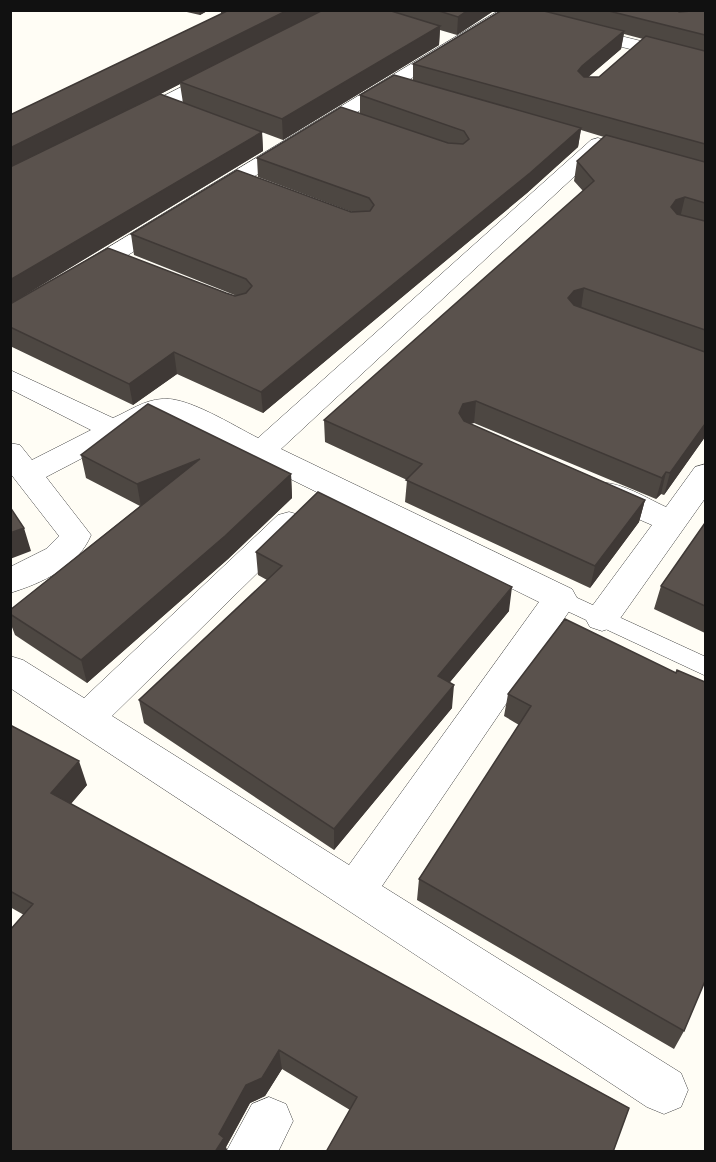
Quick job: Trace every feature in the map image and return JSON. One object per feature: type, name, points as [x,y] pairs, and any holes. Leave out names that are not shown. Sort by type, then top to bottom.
[{"type":"street","points":[[10,318],[123,261],[237,180],[460,43],[517,14]]},
{"type":"street","points":[[563,27],[705,63]]},
{"type":"street","points":[[437,36],[460,43]]},
{"type":"street","points":[[622,61],[639,46]]},
{"type":"street","points":[[111,130],[242,62]]},
{"type":"street","points":[[392,85],[415,91]]},
{"type":"street","points":[[161,104],[182,112]]},
{"type":"street","points":[[340,117],[361,124]]},
{"type":"street","points":[[265,142],[286,150]]},
{"type":"street","points":[[261,451],[598,144]]},
{"type":"street","points":[[237,180],[259,188]]},
{"type":"street","points":[[10,378],[112,429]]},
{"type":"street","points":[[10,581],[63,553],[74,543],[75,535],[19,463],[164,407],[177,409],[560,598],[355,891]]},
{"type":"street","points":[[602,618],[705,474]]},
{"type":"street","points":[[578,480],[671,521]]},
{"type":"street","points":[[86,719],[329,484]]},
{"type":"street","points":[[10,670],[664,1090]]},
{"type":"lane","points":[[560,598],[705,667]]},
{"type":"building","points":[[229,10],[288,10],[10,148],[10,115]]},
{"type":"building","points":[[323,10],[388,10],[440,26],[282,119],[180,82]]},
{"type":"building","points":[[436,10],[468,10],[458,17]]},
{"type":"building","points":[[502,10],[540,10],[624,31],[582,66],[578,71],[584,77],[599,77],[646,36],[705,51],[705,144],[413,64]]},
{"type":"building","points":[[605,10],[678,10],[679,12],[705,10],[705,35]]},
{"type":"building","points":[[394,75],[581,128],[530,173],[261,392],[174,352],[129,384],[10,327],[10,304],[108,248],[235,296],[246,293],[252,286],[246,279],[131,234],[237,170],[351,212],[370,211],[374,205],[369,198],[257,158],[341,107],[448,143],[463,144],[469,139],[464,131],[360,95]]},
{"type":"building","points":[[160,94],[262,132],[10,280],[10,167]]},
{"type":"building","points":[[606,135],[705,162],[705,203],[685,197],[676,200],[671,207],[677,214],[705,221],[705,330],[584,288],[574,291],[568,298],[574,305],[705,352],[705,424],[670,473],[666,472],[662,478],[476,401],[463,404],[459,413],[464,421],[645,500],[595,566],[406,480],[422,464],[324,420],[594,181],[577,161]]},
{"type":"building","points":[[148,404],[291,474],[225,536],[81,660],[10,614],[10,610],[200,459],[137,484],[81,455]]},
{"type":"building","points":[[318,492],[512,587],[438,676],[454,685],[334,829],[139,700],[282,566],[256,552]]},
{"type":"building","points":[[10,507],[24,528],[10,533]]},
{"type":"building","points":[[705,523],[705,606],[661,586]]},
{"type":"building","points":[[565,619],[676,673],[677,670],[705,682],[705,981],[684,1031],[419,879],[531,706],[508,694]]},
{"type":"building","points":[[10,725],[79,761],[51,793],[629,1108],[613,1152],[326,1152],[357,1097],[279,1050],[262,1078],[246,1085],[219,1134],[224,1138],[215,1152],[10,1152],[10,930],[33,904],[10,891]]}]
